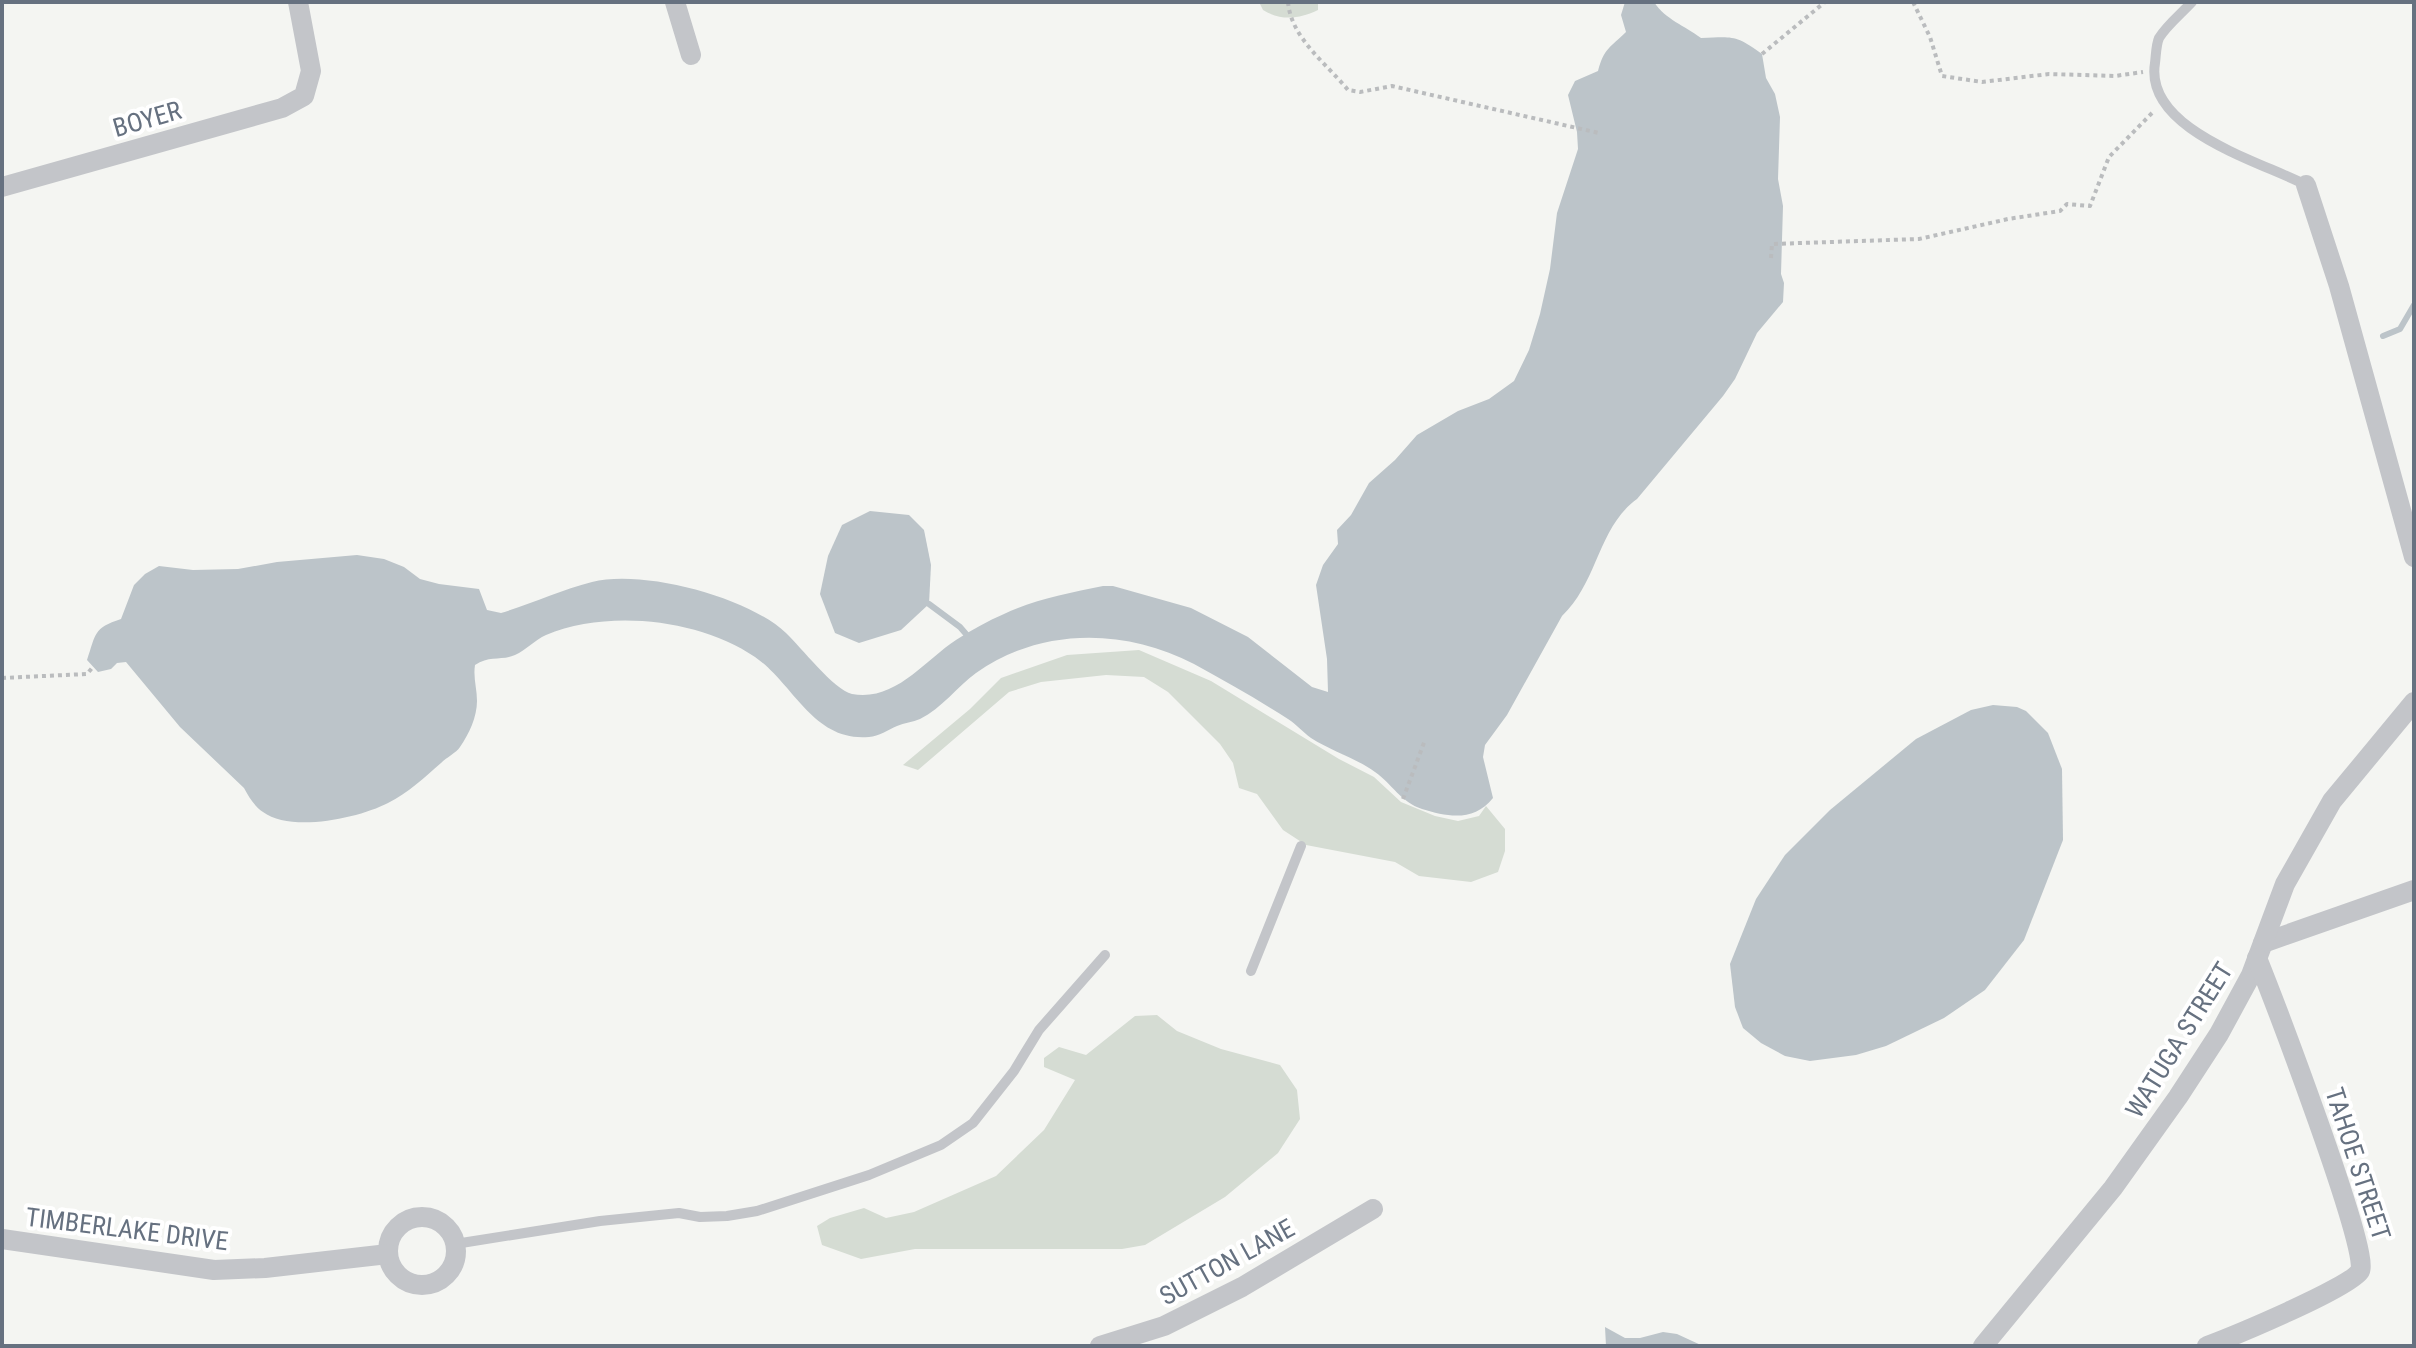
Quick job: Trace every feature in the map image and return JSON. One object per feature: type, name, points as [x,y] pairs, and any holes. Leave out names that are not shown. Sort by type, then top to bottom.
[{"type":"street","name":"BOYER","points":[[2,187],[282,108],[304,96],[311,71],[298,2]]},
{"type":"street","points":[[675,2],[691,55]]},
{"type":"street","points":[[2306,185],[2339,286],[2414,557]]},
{"type":"street","name":"WATUGA STREET","points":[[1983,1346],[2049,1269],[2138,1154],[2219,1034],[2260,950],[2285,884],[2332,801],[2414,702]]},
{"type":"street","points":[[2260,950],[2414,890]]},
{"type":"street","name":"TAHOE STREET","points":[[2207,1346],[2311,1301],[2350,1280],[2360,1271],[2362,1264],[2354,1231],[2260,950]]},
{"type":"street","name":"SUTTON LANE","points":[[1100,1346],[1164,1326],[1242,1287],[1373,1209]]},
{"type":"street","points":[[417,1217],[437,1220],[446,1226],[455,1244],[455,1262],[451,1270],[435,1283],[424,1285],[413,1285],[396,1273],[388,1254],[392,1234],[407,1220],[417,1217]]},
{"type":"street","name":"TIMBERLAKE DRIVE","points":[[2,1239],[214,1270],[265,1268],[388,1254]]},
{"type":"lane","points":[[2192,2],[2159,39],[2154,71],[2155,86],[2163,103],[2210,143],[2306,185]]},
{"type":"lane","points":[[1251,971],[1301,846]]},
{"type":"lane","points":[[455,1244],[600,1221],[679,1213],[714,1217],[757,1211],[855,1180],[941,1145],[973,1123],[1014,1071],[1039,1030],[1105,955]]},
{"type":"path","points":[[1288,2],[1289,17],[1296,29],[1348,90],[1360,92],[1392,86],[1599,133]]},
{"type":"path","points":[[1762,54],[1825,2]]},
{"type":"path","points":[[1913,2],[1930,37],[1942,76],[1982,82],[2049,74],[2115,76],[2154,71]]},
{"type":"path","points":[[1771,258],[1772,244],[1919,239],[2060,211],[2067,204],[2090,206],[2109,157],[2163,103]]},
{"type":"path","points":[[2,678],[87,674],[92,668]]},
{"type":"path","points":[[1403,799],[1425,740]]},
{"type":"shaded area","points":[[1259,2],[1318,2],[1318,10],[1297,17],[1283,17],[1263,10]]},
{"type":"shaded area","points":[[1625,2],[1654,2],[1670,18],[1701,38],[1733,38],[1762,54],[1766,78],[1775,94],[1780,117],[1778,179],[1783,206],[1783,302],[1757,333],[1735,379],[1723,396],[1614,524],[1583,587],[1562,616],[1507,715],[1485,745],[1483,757],[1493,798],[1478,811],[1460,816],[1415,806],[1375,772],[1311,738],[1253,697],[1194,664],[1140,644],[1084,638],[1055,640],[1028,647],[976,673],[920,719],[869,737],[850,736],[819,721],[769,668],[732,644],[681,626],[625,621],[570,627],[546,635],[515,655],[475,665],[476,713],[456,751],[409,790],[375,809],[325,821],[290,822],[275,818],[257,807],[244,788],[180,727],[126,662],[98,672],[87,660],[100,629],[121,619],[134,585],[159,566],[193,570],[238,569],[357,555],[384,559],[404,567],[420,579],[479,589],[487,610],[501,613],[580,585],[613,579],[638,579],[694,589],[747,608],[769,620],[786,633],[836,685],[852,694],[868,695],[895,686],[956,640],[1004,614],[1053,597],[1113,586],[1191,608],[1248,637],[1312,687],[1328,692],[1327,659],[1316,585],[1323,565],[1338,544],[1337,530],[1351,515],[1369,483],[1417,435],[1458,411],[1489,399],[1514,381],[1529,350],[1540,314],[1557,213],[1578,149],[1568,95],[1575,81],[1598,71],[1605,53],[1626,32],[1621,15]]},
{"type":"shaded area","points":[[870,511],[909,515],[924,530],[931,565],[929,604],[901,630],[859,643],[835,633],[820,594],[828,556],[842,525]]},
{"type":"shaded area","points":[[1139,650],[1211,681],[1374,777],[1401,802],[1435,816],[1458,821],[1479,816],[1486,806],[1505,829],[1505,851],[1498,872],[1471,882],[1419,876],[1395,862],[1306,845],[1283,830],[1257,794],[1239,788],[1233,763],[1220,744],[1168,692],[1144,677],[1106,675],[1041,682],[1009,692],[918,770],[903,765],[970,709],[1001,678],[1067,655]]},
{"type":"shaded area","points":[[1993,705],[2026,711],[2048,733],[2062,769],[2063,840],[2024,940],[1985,990],[1944,1018],[1886,1046],[1856,1055],[1810,1061],[1785,1056],[1761,1043],[1743,1028],[1735,1007],[1730,964],[1756,899],[1785,855],[1830,810],[1916,739],[1971,710]]},
{"type":"shaded area","points":[[1157,1015],[1177,1031],[1221,1049],[1280,1065],[1297,1090],[1300,1119],[1278,1153],[1225,1197],[1145,1245],[1122,1249],[915,1249],[861,1259],[822,1245],[817,1226],[830,1218],[864,1208],[886,1218],[914,1212],[996,1176],[1044,1130],[1075,1080],[1044,1067],[1044,1058],[1059,1047],[1086,1055],[1135,1016]]},
{"type":"shaded area","points":[[1605,1327],[1625,1338],[1663,1332],[1677,1334],[1703,1346],[1606,1346]]},
{"type":"waterway","points":[[2383,336],[2400,329],[2414,305]]},
{"type":"waterway","points":[[929,604],[966,634]]}]
